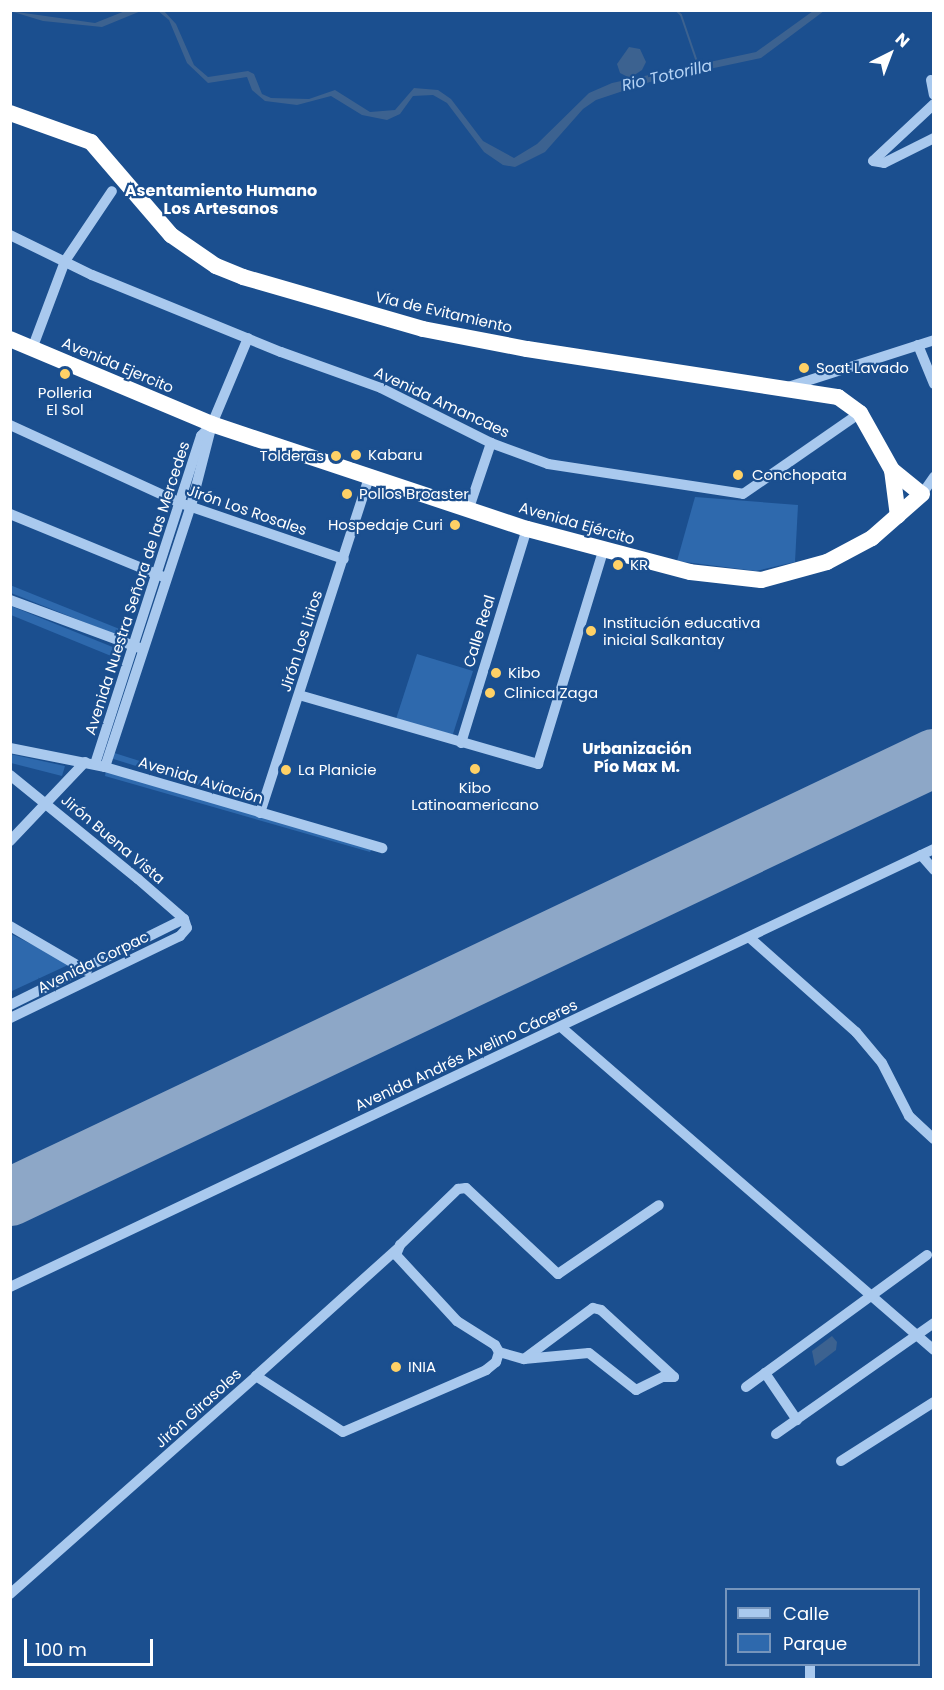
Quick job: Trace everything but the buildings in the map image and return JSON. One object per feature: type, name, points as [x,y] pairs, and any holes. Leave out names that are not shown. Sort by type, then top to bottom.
[{"type":"highway","name":"Vía de Evitamiento","points":[[10,113],[91,142],[171,235],[216,266],[243,277],[423,329],[527,349],[788,387],[838,397],[860,413],[892,470],[898,516]]},
{"type":"highway","name":"Avenida Ejercito","points":[[10,339],[212,424]]},
{"type":"highway","name":"Avenida Ejército","points":[[212,424],[369,478],[469,508],[526,529],[603,551],[690,572],[761,580],[827,562],[872,538],[928,491]]},
{"type":"highway","name":"Vía de Evitamiento","points":[[892,470],[928,491]]},
{"type":"street","points":[[931,80],[933,95]]},
{"type":"street","points":[[933,104],[874,163],[885,163],[933,138]]},
{"type":"street","points":[[32,349],[65,261],[112,191]]},
{"type":"street","name":"Avenida Amancaes","points":[[10,235],[65,261],[248,338],[408,400],[491,443],[548,464],[605,476],[743,494],[860,413]]},
{"type":"street","name":"Avenida Nuestra Señora de las Mercedes","points":[[95,764],[163,577],[185,505],[201,436],[212,424],[248,338]]},
{"type":"street","points":[[788,387],[933,340]]},
{"type":"street","points":[[918,345],[933,384]]},
{"type":"street","name":"Jirón Los Rosales","points":[[10,425],[185,505],[344,559]]},
{"type":"street","points":[[469,508],[491,443]]},
{"type":"street","name":"Avenida Ejército","points":[[928,491],[933,477]]},
{"type":"street","name":"Jirón Los Lirios","points":[[260,813],[369,478]]},
{"type":"street","points":[[10,514],[163,577]]},
{"type":"street","name":"Calle Real","points":[[461,743],[526,529]]},
{"type":"street","points":[[299,695],[538,764],[603,551]]},
{"type":"street","points":[[10,600],[139,647]]},
{"type":"street","name":"Avenida Aviación","points":[[10,748],[95,764],[382,848]]},
{"type":"street","points":[[10,841],[47,803],[95,764]]},
{"type":"street","name":"Jirón Buena Vista","points":[[10,775],[47,803],[185,925]]},
{"type":"street","name":"Avenida Andrés Avelino Cáceres","points":[[10,1287],[750,938],[933,849]]},
{"type":"street","points":[[921,855],[933,870]]},
{"type":"street","name":"Avenida Corpac","points":[[13,1007],[85,967],[185,925]]},
{"type":"street","name":"Avenida Corpac","points":[[13,1007],[91,979],[185,925]]},
{"type":"street","points":[[10,926],[85,967],[91,979]]},
{"type":"street","points":[[750,938],[856,1032],[882,1063],[909,1116],[933,1139]]},
{"type":"street","points":[[561,1027],[933,1350]]},
{"type":"street","points":[[256,1376],[396,1250],[458,1189],[466,1188],[552,1272],[562,1274],[659,1205]]},
{"type":"street","points":[[396,1250],[396,1255],[457,1321],[488,1338],[499,1352],[524,1359],[589,1353],[636,1390],[663,1377],[674,1377],[602,1310],[594,1308],[524,1359]]},
{"type":"street","points":[[746,1387],[870,1294],[927,1255]]},
{"type":"street","points":[[776,1434],[933,1323]]},
{"type":"street","name":"Jirón Girasoles","points":[[10,1594],[256,1376],[343,1432],[486,1370],[496,1362],[499,1352]]},
{"type":"street","points":[[765,1373],[797,1420]]},
{"type":"street","points":[[841,1461],[933,1402]]},
{"type":"green space","points":[[695,497],[798,505],[795,562],[756,571],[677,561]]},
{"type":"green space","points":[[10,585],[122,630],[119,636],[11,593]]},
{"type":"green space","points":[[11,606],[120,650],[121,654],[116,658],[11,615]]},
{"type":"green space","points":[[417,654],[473,671],[452,737],[396,719]]},
{"type":"green space","points":[[108,751],[248,795],[246,800],[107,757]]},
{"type":"green space","points":[[10,754],[65,766],[62,776],[11,763]]},
{"type":"green space","points":[[106,770],[373,848],[370,852],[105,776]]},
{"type":"green space","points":[[11,934],[41,949],[68,965],[12,991]]},
{"type":"water","points":[[10,11],[95,23],[125,11],[141,11],[102,27],[43,21]]},
{"type":"water","name":"Rio Totorilla","points":[[158,11],[164,11],[176,24],[194,65],[208,77],[248,71],[254,74],[262,94],[271,98],[309,99],[335,90],[370,112],[395,110],[414,88],[438,90],[451,99],[483,141],[514,158],[537,144],[589,93],[612,83],[756,52],[813,11],[824,11],[761,58],[653,81],[596,100],[583,109],[545,152],[515,167],[503,165],[484,152],[447,103],[433,95],[413,96],[400,114],[387,120],[362,115],[331,96],[297,105],[265,101],[252,90],[247,77],[208,83],[187,63],[169,20]]},
{"type":"water","points":[[629,47],[640,49],[646,62],[642,70],[630,78],[620,73],[617,64]]},
{"type":"water","points":[[832,1336],[837,1342],[836,1350],[815,1366],[812,1351]]},
{"type":"waterway","name":"Rio Totorilla","points":[[676,10],[681,15],[698,65]]},
{"type":"taxiway","points":[[10,1182],[37,1184]]},
{"type":"runway","points":[[10,1197],[934,758]]},
{"type":"place","name":"Soat Lavado","points":[[804,368]]},
{"type":"place","name":"Polleria El Sol","points":[[65,374]]},
{"type":"place","name":"Kabaru","points":[[356,455]]},
{"type":"place","name":"Tolderas","points":[[336,456]]},
{"type":"place","name":"Conchopata","points":[[738,475]]},
{"type":"place","name":"Pollos Broaster","points":[[347,494]]},
{"type":"place","name":"Hospedaje Curi","points":[[455,525]]},
{"type":"place","name":"KR","points":[[618,565]]},
{"type":"place","name":"Institución educativa inicial Salkantay","points":[[591,631]]},
{"type":"place","name":"Kibo","points":[[496,673]]},
{"type":"place","name":"Clinica Zaga","points":[[490,693]]},
{"type":"place","name":"Kibo Latinoamericano","points":[[475,769]]},
{"type":"place","name":"La Planicie","points":[[286,770]]},
{"type":"place","name":"INIA","points":[[396,1367]]},
{"type":"district","name":"Asentamiento Humano Los Artesanos","points":[[221,200]]},
{"type":"district","name":"Urbanización Pío Max M.","points":[[637,758]]}]
